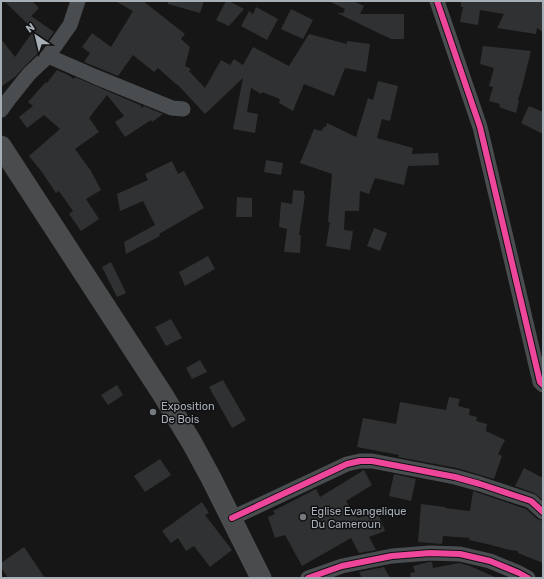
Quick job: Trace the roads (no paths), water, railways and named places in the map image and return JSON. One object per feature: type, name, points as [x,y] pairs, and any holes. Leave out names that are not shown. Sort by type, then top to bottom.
[{"type":"main road","points":[[1,146],[192,443],[232,518],[260,578]]},
{"type":"street","points":[[1,110],[29,74],[48,56],[70,25],[78,1]]},
{"type":"street","points":[[437,1],[480,127],[538,374],[540,382],[543,385]]},
{"type":"street","points":[[48,56],[172,108],[183,108]]},
{"type":"street","points":[[232,518],[347,464],[360,461],[372,461],[455,477],[531,501],[543,512]]},
{"type":"street","points":[[308,578],[342,566],[392,556],[430,553],[460,554],[490,561],[528,578]]},
{"type":"place","name":"Exposition De Bois","points":[[153,412]]},
{"type":"place","name":"Eglise Evangelique Du Cameroun","points":[[303,517]]}]
